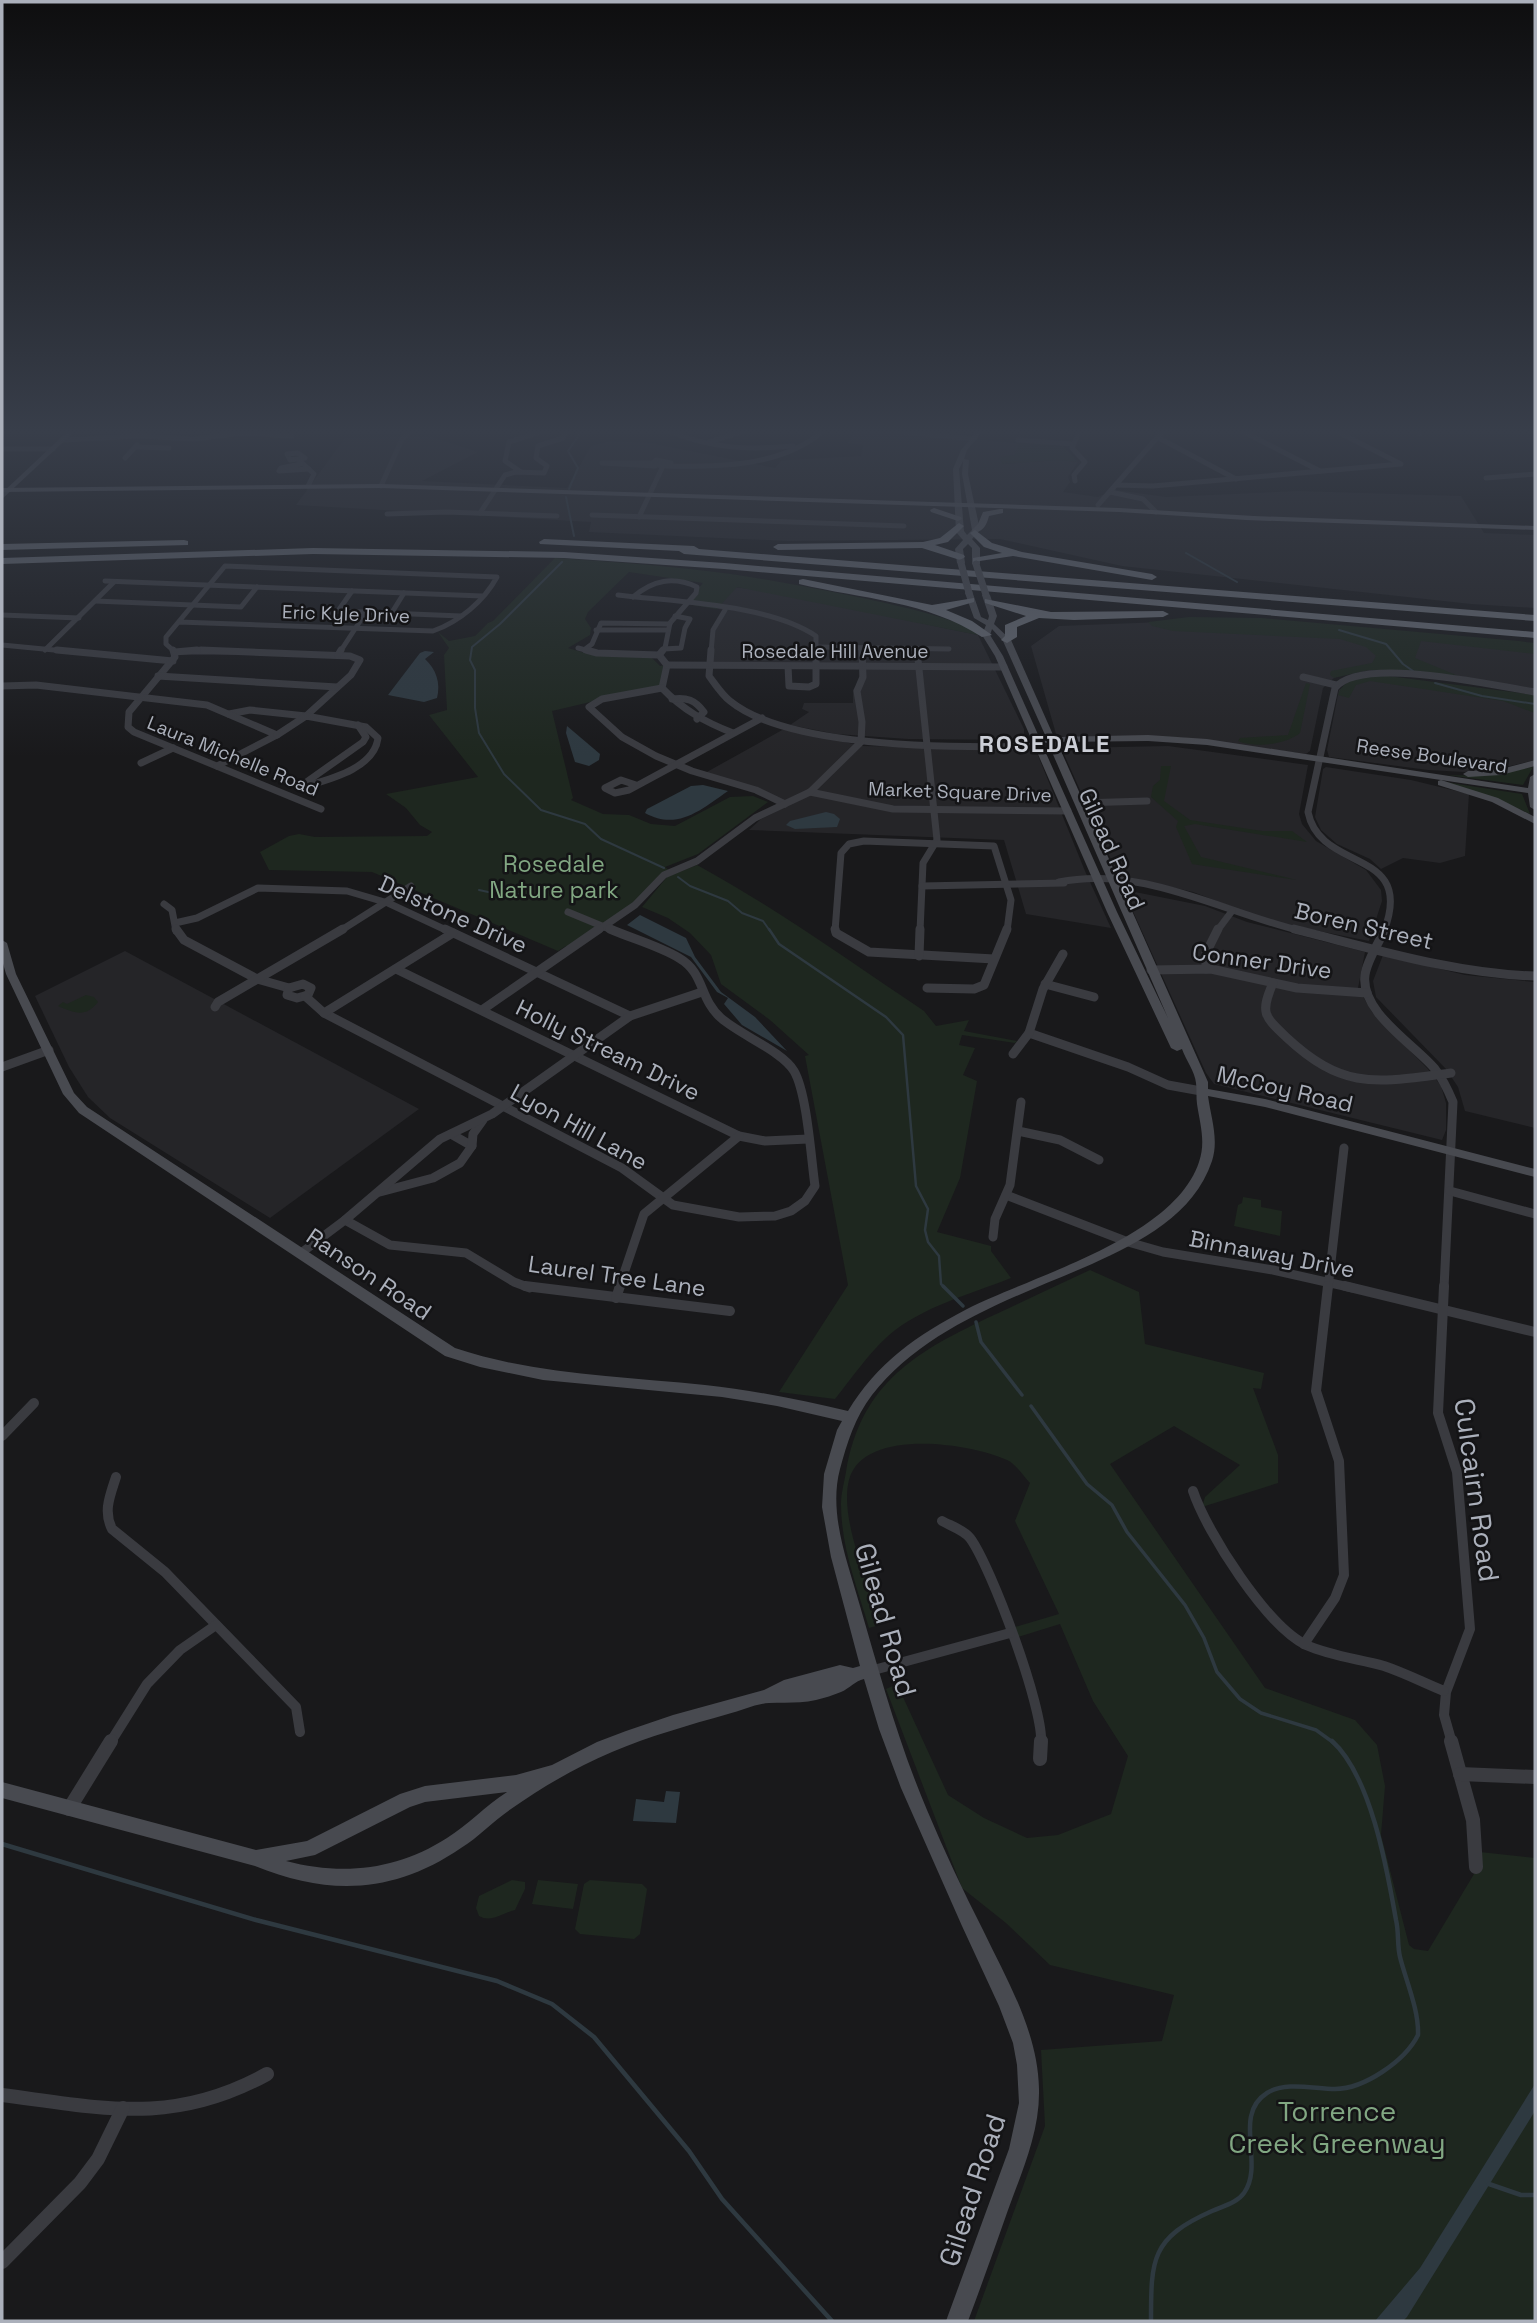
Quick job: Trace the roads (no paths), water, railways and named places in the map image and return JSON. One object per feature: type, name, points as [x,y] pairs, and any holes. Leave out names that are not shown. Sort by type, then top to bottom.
[{"type":"highway","points":[[242,541],[309,540]]},
{"type":"highway","points":[[610,545],[923,545],[942,540]]},
{"type":"highway","points":[[982,540],[1020,555],[1211,586],[1535,617]]},
{"type":"highway","points":[[2,548],[202,542]]},
{"type":"highway","points":[[2,548],[331,542],[609,547],[1535,617]]},
{"type":"highway","points":[[533,542],[743,552],[1360,601]]},
{"type":"highway","points":[[923,545],[960,560]]},
{"type":"highway","points":[[2,560],[340,548],[541,552],[714,563],[1535,634]]},
{"type":"highway","points":[[2,560],[363,550],[623,558],[1535,634]]},
{"type":"highway","points":[[977,562],[994,556],[1020,555]]},
{"type":"highway","points":[[623,558],[767,576],[926,607],[988,630]]},
{"type":"highway","points":[[926,607],[951,606],[969,597]]},
{"type":"highway","points":[[987,598],[1010,610],[1039,615],[1213,614],[1425,626]]},
{"type":"highway","points":[[1007,640],[1011,637],[1011,625],[1039,615]]},
{"type":"main road","points":[[960,560],[959,549],[967,540]]},
{"type":"main road","name":"Gilead Road","points":[[976,540],[977,562],[993,616],[988,630]]},
{"type":"main road","name":"Gilead Road","points":[[957,2321],[1022,2143],[1029,2103],[1027,2062],[1011,2011],[901,1767],[862,1673],[831,1523],[831,1476],[835,1454],[849,1417],[862,1396],[882,1373],[929,1336],[1128,1242],[1169,1215],[1199,1177],[1205,1163],[1209,1135],[1201,1091],[1202,1082],[1151,970],[1068,811],[988,630],[975,614],[960,560]]},
{"type":"main road","name":"Gilead Road","points":[[988,630],[1007,640],[1094,837],[1106,882],[1192,1080],[1201,1091]]},
{"type":"main road","points":[[999,656],[1013,671],[1022,673]]},
{"type":"main road","name":"Reese Boulevard","points":[[1038,743],[1178,744],[1412,771],[1532,791]]},
{"type":"main road","name":"Reese Boulevard","points":[[1318,760],[1399,775],[1532,791]]},
{"type":"main road","points":[[1412,771],[1489,773],[1535,763]]},
{"type":"main road","points":[[1399,775],[1481,794],[1514,808],[1535,821]]},
{"type":"main road","points":[[1535,777],[1532,791],[1535,807]]},
{"type":"main road","points":[[1068,811],[1079,814],[1094,837]]},
{"type":"main road","name":"Ranson Road","points":[[2,943],[11,974],[69,1094],[83,1110],[436,1343],[477,1362],[554,1376],[763,1397],[849,1417]]},
{"type":"main road","name":"McCoy Road","points":[[1201,1091],[1265,1103],[1535,1173]]},
{"type":"main road","points":[[256,1858],[309,1849],[331,1840],[389,1806],[425,1794],[516,1783],[557,1770],[634,1735],[768,1696],[787,1698],[844,1685],[862,1673]]},
{"type":"main road","points":[[2,1790],[256,1858],[279,1869],[338,1880],[401,1870],[426,1860],[455,1842],[512,1798],[545,1781],[557,1770]]},
{"type":"street","points":[[175,652],[165,640],[226,566],[392,573],[380,592]]},
{"type":"street","name":"Eric Kyle Drive","points":[[179,622],[433,631],[448,627],[482,596],[497,577],[392,573]]},
{"type":"street","points":[[105,581],[482,596]]},
{"type":"street","points":[[45,650],[114,582]]},
{"type":"street","points":[[633,597],[651,582],[680,582],[694,585],[698,590],[675,615],[664,649],[659,655]]},
{"type":"street","points":[[95,601],[241,607],[257,587]]},
{"type":"street","points":[[352,591],[338,611],[461,616]]},
{"type":"street","points":[[391,614],[404,593]]},
{"type":"street","points":[[618,595],[725,610],[799,624],[813,632],[817,647],[816,684],[809,688],[788,685],[788,666]]},
{"type":"street","name":"Reese Boulevard","points":[[725,610],[713,630],[710,681],[723,697],[762,718],[819,734],[862,740],[1038,743]]},
{"type":"street","points":[[338,655],[366,612]]},
{"type":"street","points":[[2,615],[79,618]]},
{"type":"street","points":[[664,649],[681,649],[685,628],[690,619],[675,615]]},
{"type":"street","points":[[669,627],[596,630],[592,644],[581,649],[659,655],[667,665],[663,688],[672,699],[696,719],[733,733]]},
{"type":"street","points":[[2,645],[173,661],[175,652]]},
{"type":"street","points":[[817,647],[949,649]]},
{"type":"street","points":[[482,1010],[635,905],[664,875],[697,860],[741,831],[755,818],[810,792],[862,740],[857,691],[862,681],[862,648]]},
{"type":"street","points":[[917,648],[934,809],[935,844],[925,856],[919,956]]},
{"type":"street","points":[[175,652],[198,650],[338,655],[354,656],[360,660],[354,672],[306,716],[278,735],[217,766]]},
{"type":"street","name":"Laura Michelle Road","points":[[173,661],[129,712],[128,727],[134,732],[321,809]]},
{"type":"street","name":"Rosedale Hill Avenue","points":[[667,665],[1003,667]]},
{"type":"street","points":[[1303,677],[1336,685],[1357,675],[1388,673],[1535,692]]},
{"type":"street","points":[[158,676],[338,687]]},
{"type":"street","points":[[2,687],[36,685],[207,705],[278,735]]},
{"type":"street","points":[[1336,685],[1308,812],[1311,827],[1327,843],[1372,868],[1389,890],[1391,903],[1377,948],[1365,975],[1367,993],[1379,1012],[1441,1075]]},
{"type":"street","points":[[663,688],[601,699],[589,707],[593,714],[631,743],[702,774],[747,786],[785,804]]},
{"type":"street","points":[[672,699],[688,697],[694,700],[704,712],[696,719]]},
{"type":"street","points":[[229,715],[250,710],[306,716],[369,728],[378,738],[373,754],[339,774],[287,795]]},
{"type":"street","points":[[636,785],[762,718]]},
{"type":"street","points":[[300,788],[319,771],[362,745],[366,737],[358,725]]},
{"type":"street","points":[[141,763],[173,748]]},
{"type":"street","name":"Market Square Drive","points":[[810,792],[880,808],[1068,811]]},
{"type":"street","points":[[1080,803],[1147,801]]},
{"type":"street","points":[[927,988],[979,989],[984,985],[994,959],[1011,908],[994,846],[858,842],[849,844],[841,853],[834,927],[836,933],[869,951],[994,959]]},
{"type":"street","name":"Boren Street","points":[[922,886],[1106,882],[1188,896],[1255,919],[1482,972],[1535,976]]},
{"type":"street","points":[[215,1007],[218,1002],[388,903],[411,886]]},
{"type":"street","name":"Delstone Drive","points":[[175,923],[200,917],[258,888],[346,891],[388,903],[630,1016]]},
{"type":"street","name":"Lyon Hill Lane","points":[[164,904],[172,910],[176,932],[184,940],[257,979],[289,988],[299,984],[310,986],[311,990],[304,996],[324,1013],[622,1168],[685,1209],[758,1218],[785,1214],[802,1207],[810,1199],[815,1186],[794,1071],[783,1058],[731,1027],[718,1016],[702,992],[696,971],[679,958],[568,912]]},
{"type":"street","points":[[1206,969],[1204,954],[1208,944],[1232,911]]},
{"type":"street","points":[[324,1013],[453,933]]},
{"type":"street","points":[[1013,1054],[1029,1033],[1045,984],[1063,954]]},
{"type":"street","name":"Holly Stream Drive","points":[[396,969],[739,1136],[765,1141],[808,1139]]},
{"type":"street","name":"Conner Drive","points":[[1151,970],[1206,969],[1315,991],[1367,993]]},
{"type":"street","points":[[1273,983],[1264,1004],[1267,1019],[1301,1051],[1324,1068],[1342,1076],[1380,1082],[1451,1073]]},
{"type":"street","points":[[1045,984],[1094,997]]},
{"type":"street","points":[[301,1253],[345,1220],[420,1154],[451,1134],[483,1119],[630,1016],[702,992]]},
{"type":"street","name":"McCoy Road","points":[[1029,1033],[1128,1067],[1168,1085],[1201,1091]]},
{"type":"street","points":[[2,1067],[49,1050]]},
{"type":"street","name":"Culcairn Road","points":[[1441,1075],[1453,1102],[1439,1421],[1455,1459],[1470,1610],[1467,1640],[1444,1691],[1444,1715],[1476,1836],[1476,1867]]},
{"type":"street","points":[[993,1237],[995,1219],[1006,1195],[1021,1102]]},
{"type":"street","points":[[378,1192],[447,1172],[460,1163],[472,1146],[473,1134],[483,1119]]},
{"type":"street","points":[[1018,1131],[1058,1139],[1100,1160]]},
{"type":"street","points":[[451,1134],[472,1146]]},
{"type":"street","points":[[616,1298],[644,1214],[739,1136]]},
{"type":"street","points":[[1304,1644],[1335,1598],[1344,1575],[1339,1461],[1317,1391],[1344,1148]]},
{"type":"street","points":[[1450,1191],[1535,1214]]},
{"type":"street","name":"Binnaway Drive","points":[[1006,1195],[1128,1242],[1163,1252],[1273,1270],[1443,1308],[1535,1332]]},
{"type":"street","name":"Laurel Tree Lane","points":[[345,1220],[390,1245],[467,1253],[514,1282],[533,1289],[730,1311]]},
{"type":"street","points":[[2,1436],[34,1403]]},
{"type":"street","points":[[116,1477],[107,1506],[110,1526],[165,1572],[296,1707],[300,1732]]},
{"type":"street","points":[[1193,1491],[1195,1503],[1210,1529],[1281,1628],[1322,1653],[1383,1666],[1444,1691]]},
{"type":"street","points":[[942,1521],[968,1535],[982,1557],[1041,1720],[1040,1759]]},
{"type":"street","points":[[69,1809],[147,1684],[180,1650],[216,1625]]},
{"type":"street","points":[[862,1673],[1010,1633]]},
{"type":"street","points":[[1460,1774],[1535,1777]]},
{"type":"street","points":[[2,2095],[160,2110],[194,2107],[246,2088],[267,2074]]},
{"type":"street","points":[[2,2262],[80,2183],[98,2159],[123,2108]]},
{"type":"waterway","points":[[1186,553],[1237,582]]},
{"type":"waterway","points":[[562,562],[500,624],[472,647],[470,660],[475,670],[475,708],[479,733],[504,774],[541,810],[585,824],[601,839],[664,868]]},
{"type":"waterway","points":[[1339,630],[1386,644],[1403,664],[1413,671]]},
{"type":"waterway","points":[[1435,683],[1482,696],[1535,704]]},
{"type":"waterway","points":[[678,877],[690,886],[728,901],[742,913],[763,921],[770,931]]},
{"type":"waterway","points":[[479,890],[502,895],[519,894]]},
{"type":"waterway","points":[[769,929],[779,944],[886,1017],[903,1035],[916,1186],[928,1209],[925,1230],[928,1242],[939,1256],[941,1284],[963,1306]]},
{"type":"waterway","points":[[976,1322],[981,1342],[1022,1395]]},
{"type":"waterway","points":[[1031,1406],[1087,1484],[1112,1505],[1127,1532],[1185,1605],[1204,1638],[1217,1672],[1240,1699],[1261,1713],[1316,1730],[1333,1743]]},
{"type":"waterway","points":[[1151,2321],[1154,2266],[1166,2241],[1192,2221],[1234,2202],[1244,2193],[1250,2181],[1250,2127],[1257,2102],[1267,2093],[1283,2087],[1335,2089],[1371,2079],[1394,2064],[1418,2035],[1375,1824],[1357,1777],[1346,1757],[1333,1743]]},
{"type":"waterway","points":[[2,1844],[256,1920],[497,1981],[552,2004],[594,2037],[689,2151],[722,2199],[832,2321]]},
{"type":"waterway","points":[[1489,2184],[1521,2195],[1535,2195]]},
{"type":"district","name":"ROSEDALE","points":[[1045,743]]},
{"type":"park label","name":"Rosedale Nature park","points":[[554,877]]},
{"type":"park label","name":"Torrence Creek Greenway","points":[[1337,2127]]}]
